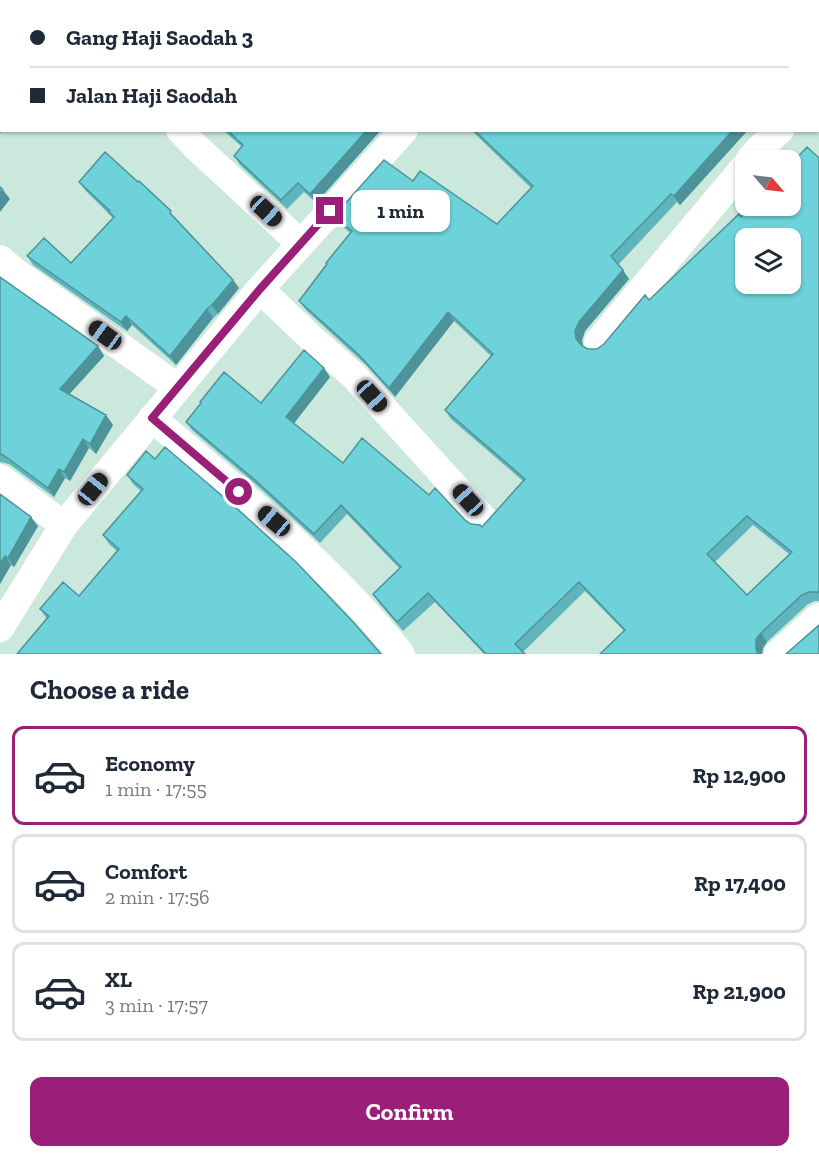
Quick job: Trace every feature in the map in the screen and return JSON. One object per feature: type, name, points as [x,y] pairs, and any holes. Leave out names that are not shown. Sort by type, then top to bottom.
[{"type":"street","points":[[182,132],[301,243]]},
{"type":"street","points":[[0,628],[64,525],[260,289],[402,132]]},
{"type":"street","points":[[758,150],[778,132]]},
{"type":"street","points":[[598,342],[735,178]]},
{"type":"street","points":[[0,259],[177,387]]},
{"type":"street","points":[[260,289],[354,376],[483,518]]},
{"type":"street","points":[[152,418],[274,521],[344,589],[401,654]]},
{"type":"street","points":[[0,478],[64,525]]},
{"type":"street","points":[[778,654],[819,617]]},
{"type":"building","points":[[229,132],[365,132],[310,194],[298,183],[281,200],[234,156],[243,145]]},
{"type":"building","points":[[476,132],[731,132],[674,196],[671,194],[611,256],[623,270],[579,322],[575,331],[576,339],[582,346],[597,349],[604,344],[645,295],[649,300],[737,216],[801,216],[801,153],[807,147],[819,158],[819,593],[809,592],[802,595],[761,633],[756,639],[758,654],[600,654],[625,630],[579,582],[515,644],[525,654],[486,654],[428,593],[397,622],[373,594],[401,567],[341,505],[314,534],[186,422],[224,372],[261,403],[304,350],[324,368],[286,417],[343,463],[362,438],[429,495],[435,488],[465,520],[482,527],[525,479],[445,410],[493,354],[448,312],[389,388],[359,355],[299,301],[352,231],[334,216],[384,160],[413,181],[420,171],[497,224],[533,186]],"holes":[[[747,516],[792,552],[747,595],[707,554]]]},
{"type":"building","points":[[105,152],[171,211],[170,213],[233,280],[170,356],[126,316],[121,322],[27,256],[44,238],[71,263],[114,217],[79,182]]},
{"type":"building","points":[[0,277],[98,346],[60,389],[106,415],[90,444],[83,439],[64,472],[59,469],[48,488],[0,454]]},
{"type":"building","points":[[165,447],[296,562],[381,654],[17,654],[49,616],[40,609],[63,582],[79,596],[119,549],[103,535],[143,489],[127,475],[146,451],[155,459]]},
{"type":"building","points":[[0,494],[31,517],[8,558],[5,556],[0,564]]},
{"type":"building","points":[[819,625],[819,654],[786,654]]},
{"type":"route","points":[[239,492],[152,418],[260,289],[330,211]]}]
